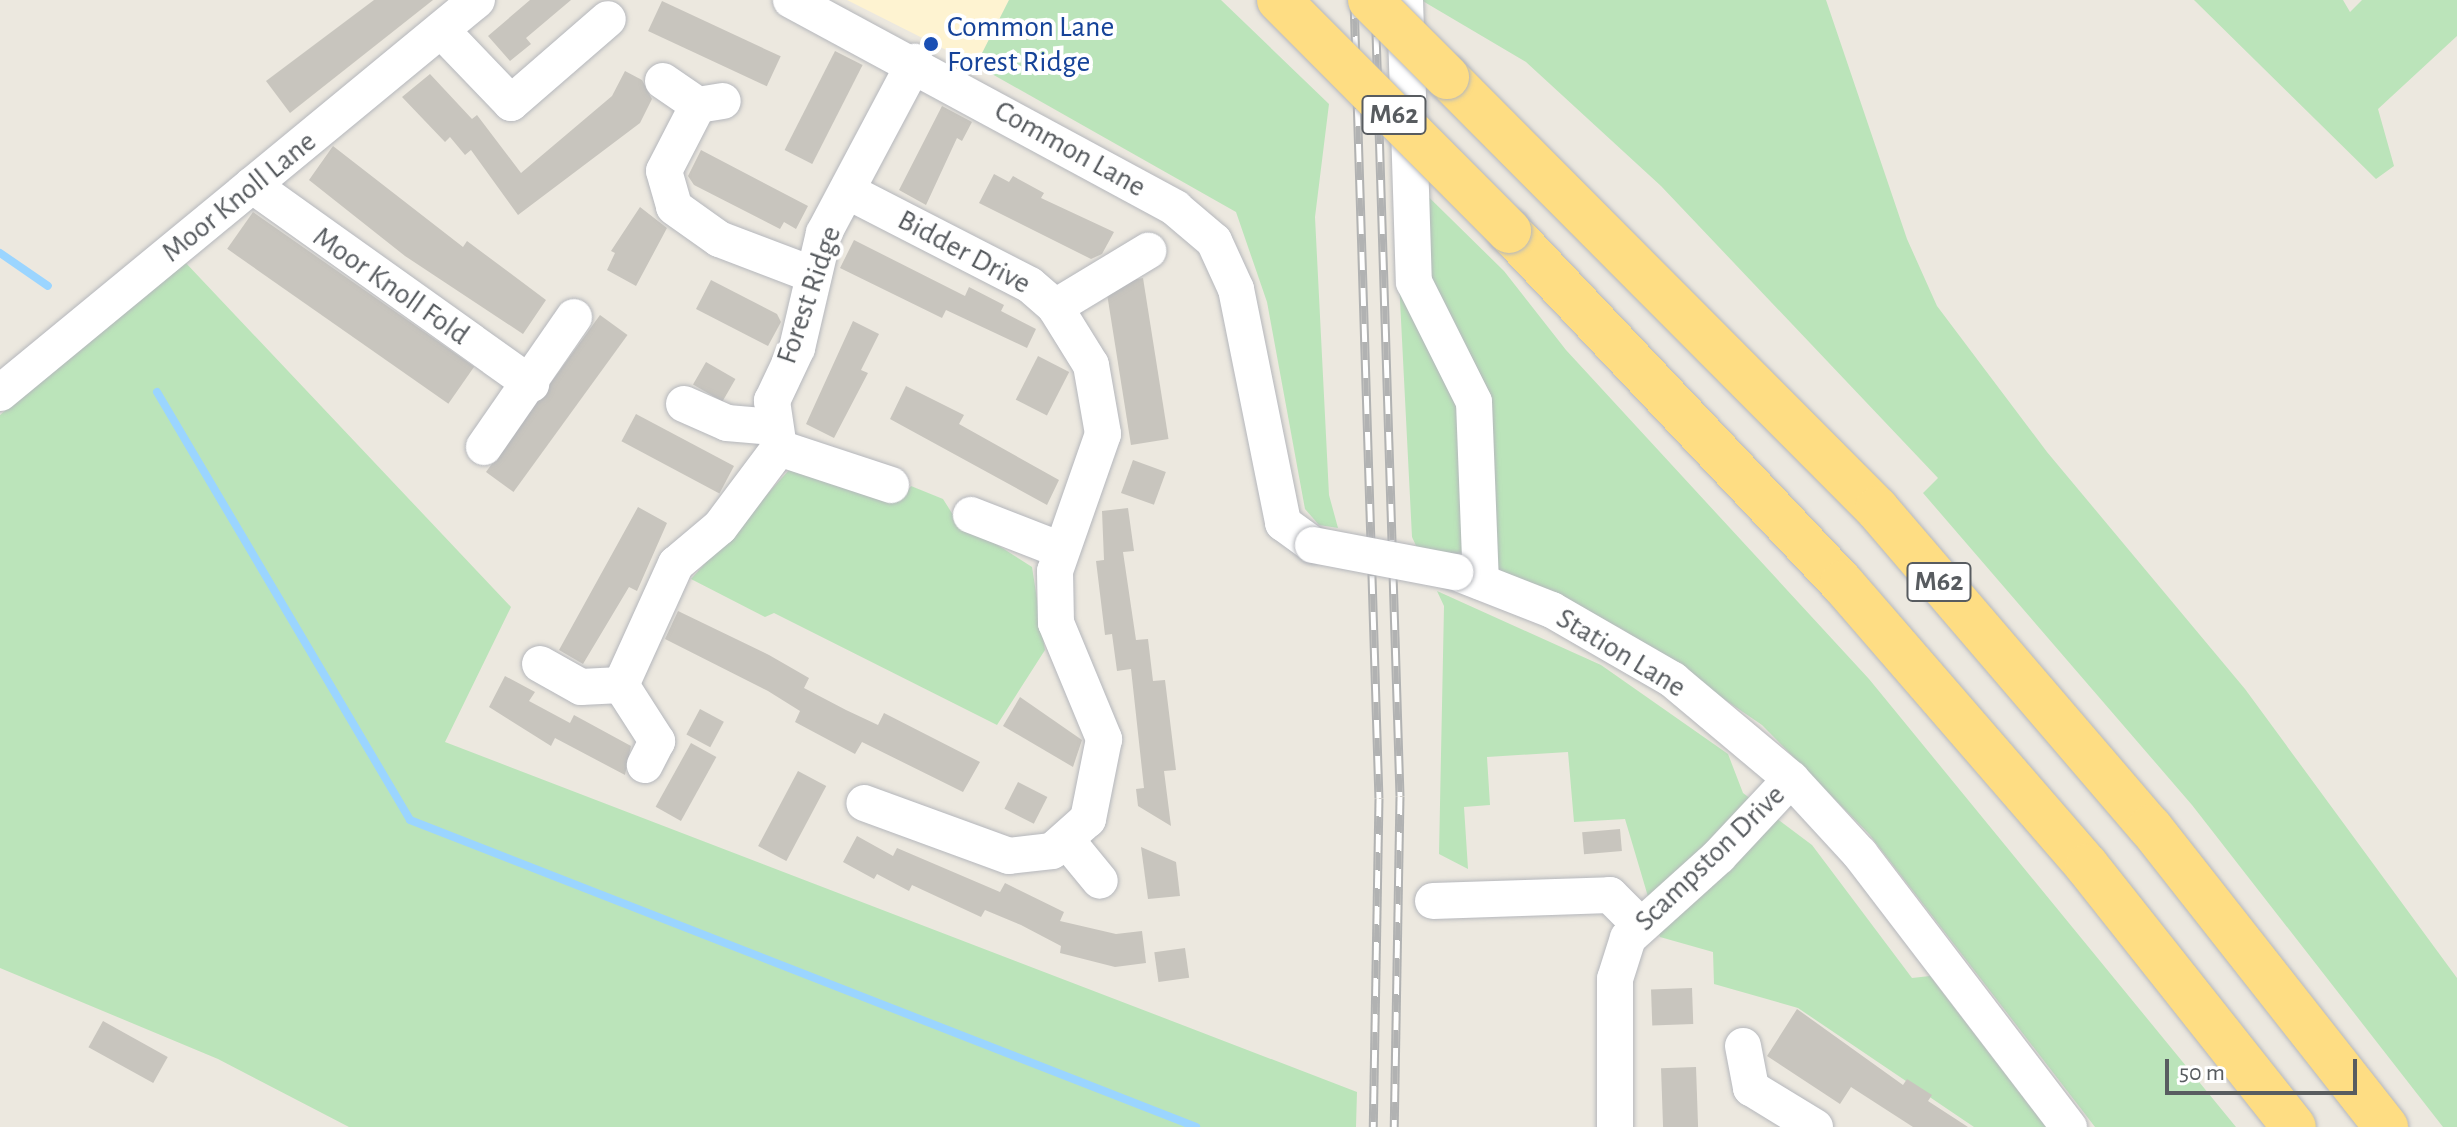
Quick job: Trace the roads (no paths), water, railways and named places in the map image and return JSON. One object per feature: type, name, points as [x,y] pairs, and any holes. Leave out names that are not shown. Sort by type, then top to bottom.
[{"type":"highway","name":"M62","points":[[1279,0],[1509,231],[1842,583],[2087,866],[2294,1127]]},
{"type":"highway","name":"M62","points":[[1370,0],[1877,509],[2150,827],[2386,1127]]},
{"type":"street","name":"Moor Knoll Lane","points":[[0,393],[477,0]]},
{"type":"street","name":"Common Lane","points":[[791,0],[915,62],[1175,208],[1214,241]]},
{"type":"street","points":[[1405,0],[1414,282],[1474,402],[1468,577]]},
{"type":"street","points":[[441,30],[511,103],[608,19]]},
{"type":"street","name":"Forest Ridge","points":[[776,438],[772,401],[797,348],[811,274],[824,233],[849,192],[915,62]]},
{"type":"street","points":[[663,81],[711,103],[664,171],[674,207],[719,239],[811,274]]},
{"type":"street","name":"Moor Knoll Fold","points":[[252,185],[531,384]]},
{"type":"street","name":"Bidder Drive","points":[[849,192],[1030,285],[1055,307],[1091,365],[1103,434],[1061,550],[1056,623],[1104,739],[1088,819],[1068,842]]},
{"type":"street","name":"Station Lane","points":[[1214,241],[1236,289],[1283,523],[1313,545],[1468,577],[1552,610],[1673,680],[1791,779],[1860,854],[2069,1127]]},
{"type":"street","points":[[1055,307],[1148,251]]},
{"type":"street","points":[[484,447],[531,384],[574,317]]},
{"type":"street","points":[[684,404],[891,485]]},
{"type":"street","points":[[621,685],[676,564],[720,527],[776,438]]},
{"type":"street","points":[[971,515],[1061,550]]},
{"type":"street","points":[[540,664],[581,687],[621,685]]},
{"type":"street","points":[[621,685],[657,741],[645,765]]},
{"type":"street","name":"Scampston Drive","points":[[1615,1127],[1615,979],[1628,938],[1719,856],[1791,779]]},
{"type":"street","points":[[864,803],[1009,856],[1052,851],[1068,842],[1100,881]]},
{"type":"street","points":[[1433,901],[1610,895],[1640,925]]},
{"type":"street","points":[[1741,1046],[1751,1088],[1815,1127]]},
{"type":"waterway","points":[[0,253],[48,286]]},
{"type":"waterway","points":[[157,392],[410,820],[1196,1127]]},
{"type":"railway","points":[[1354,0],[1379,798],[1373,1127]]},
{"type":"railway","points":[[1375,0],[1400,796],[1394,1127]]},
{"type":"place","name":"Common Lane Forest Ridge","points":[[931,44]]}]
